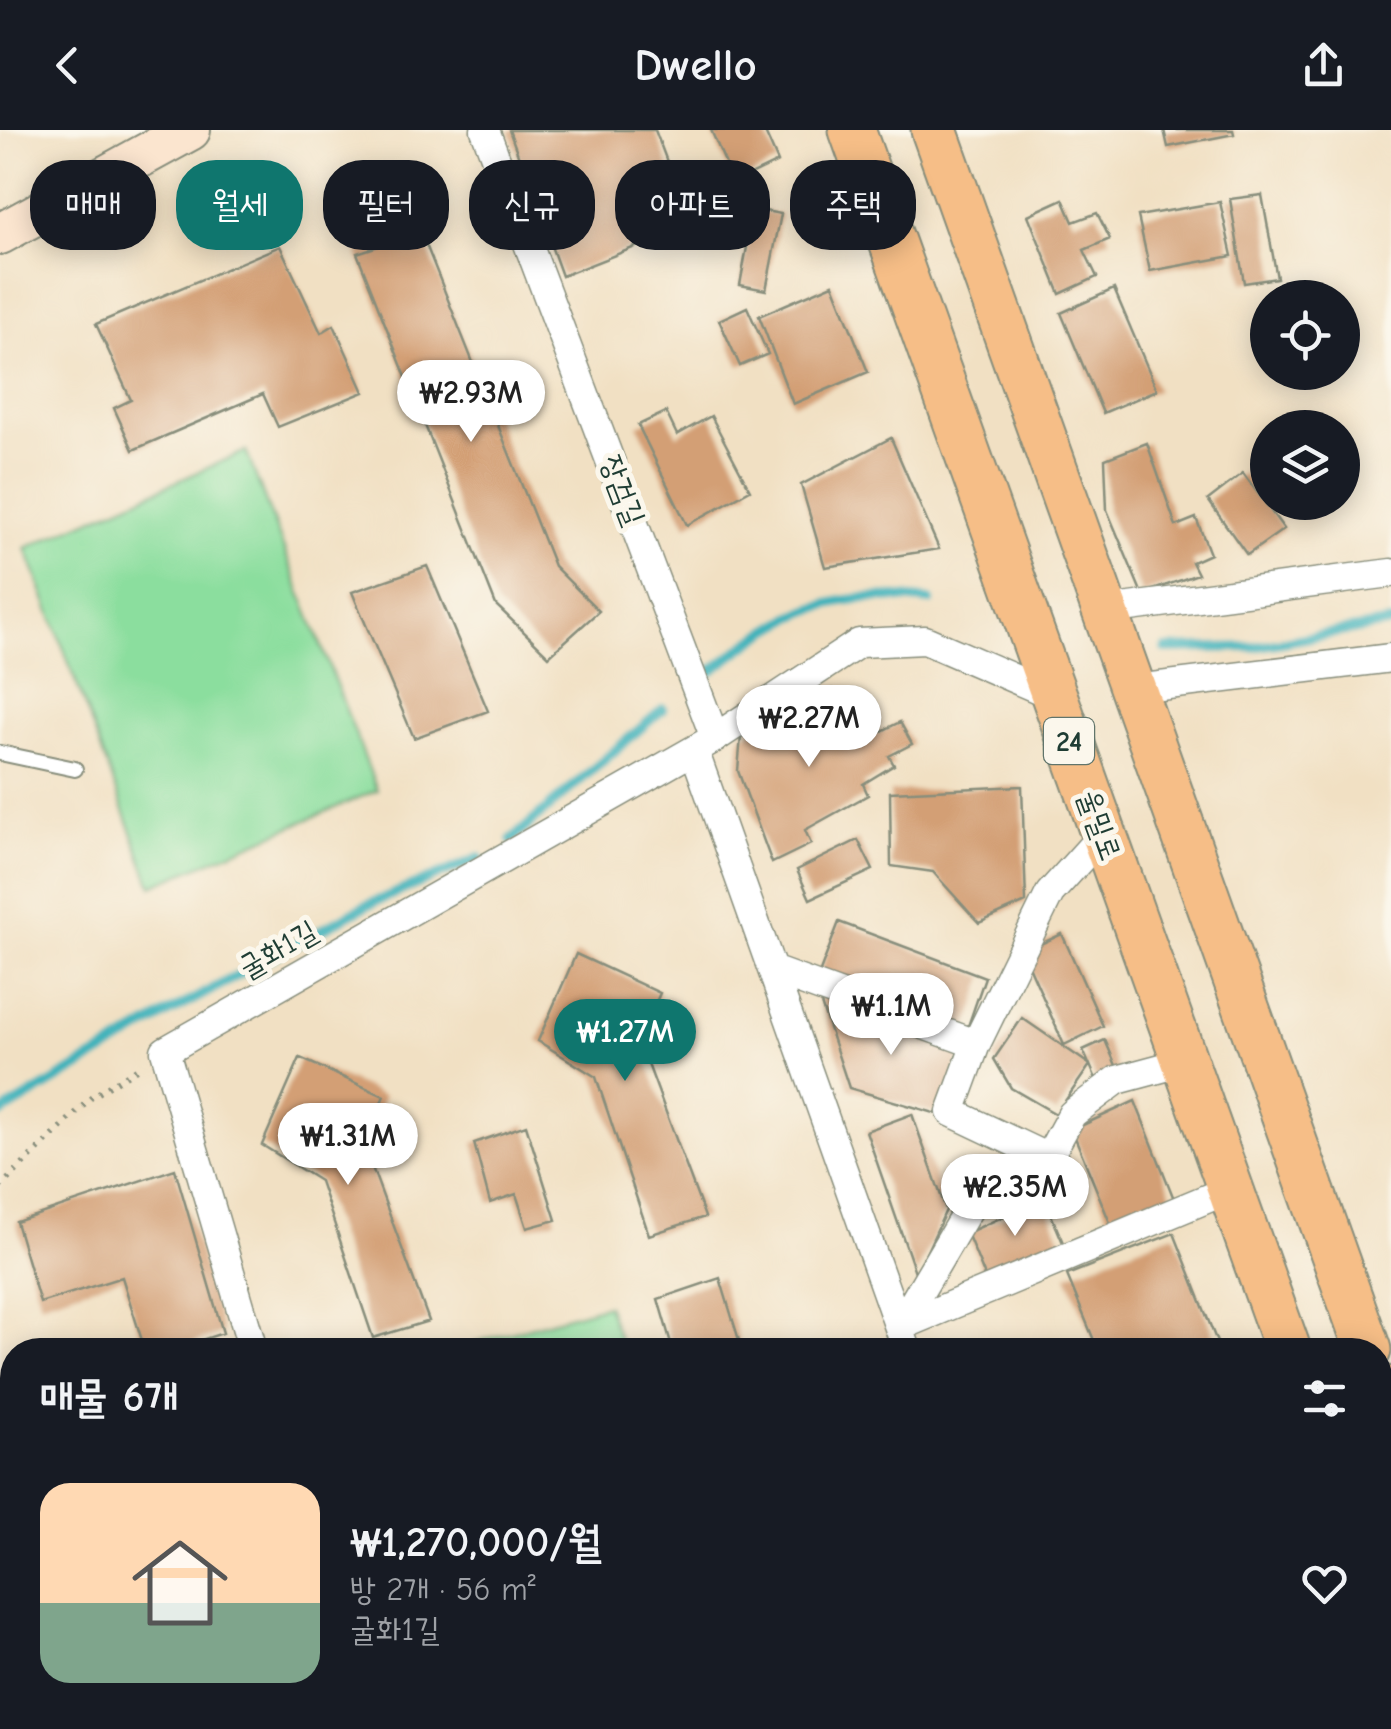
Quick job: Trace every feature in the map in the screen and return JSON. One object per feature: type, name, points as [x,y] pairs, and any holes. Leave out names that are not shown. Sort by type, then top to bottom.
[{"type":"main road","points":[[0,234],[190,130]]},
{"type":"main road","name":"울밀로","points":[[852,130],[1284,1338]]},
{"type":"main road","points":[[934,130],[1364,1338]]},
{"type":"street","name":"장검길","points":[[485,130],[705,744]]},
{"type":"street","points":[[1106,610],[1391,573]]},
{"type":"street","name":"굴화1길","points":[[165,1051],[705,744],[859,643],[925,640],[1052,695]]},
{"type":"street","points":[[1134,689],[1391,658]]},
{"type":"street","points":[[705,744],[772,970],[903,1338]]},
{"type":"street","points":[[1048,1158],[951,1112],[976,1044],[1050,893],[1104,834]]},
{"type":"street","points":[[772,970],[976,1044]]},
{"type":"street","points":[[165,1051],[250,1338]]},
{"type":"street","points":[[903,1338],[981,1188],[1048,1158],[1072,1114],[1117,1080],[1184,1062]]},
{"type":"street","points":[[903,1338],[1230,1189]]},
{"type":"lane","points":[[0,753],[75,769]]},
{"type":"path","points":[[0,1187],[92,1097],[165,1051]]},
{"type":"green space","points":[[246,451],[377,790],[152,886],[26,548]]},
{"type":"green space","points":[[607,1305],[619,1338],[491,1338]]},
{"type":"building","points":[[509,130],[655,130],[666,160],[615,160],[615,250],[628,250],[562,276],[553,250],[595,250],[595,160],[520,160]]},
{"type":"building","points":[[711,130],[764,130],[778,162],[770,166],[770,160],[724,160]]},
{"type":"building","points":[[1164,130],[1233,130],[1234,134],[1168,147]]},
{"type":"building","points":[[1262,195],[1277,278],[1244,283],[1230,199]]},
{"type":"building","points":[[1063,199],[1073,222],[1097,213],[1110,239],[1084,250],[1097,277],[1060,294],[1028,215]]},
{"type":"building","points":[[1220,202],[1232,256],[1150,271],[1138,216]]},
{"type":"building","points":[[770,212],[781,214],[766,290],[740,285],[746,250],[770,250]]},
{"type":"building","points":[[271,250],[282,250],[321,333],[334,325],[364,392],[278,427],[263,394],[133,450],[114,408],[131,400],[96,324]]},
{"type":"building","points":[[428,250],[554,566],[599,611],[549,656],[496,605],[357,253]]},
{"type":"building","points":[[833,284],[868,372],[793,404],[759,316]]},
{"type":"building","points":[[1114,289],[1157,390],[1103,413],[1061,313]]},
{"type":"building","points":[[747,307],[768,354],[740,366],[719,320]]},
{"type":"building","points":[[666,412],[677,435],[711,416],[750,490],[687,525],[638,425]]},
{"type":"building","points":[[891,438],[939,549],[825,567],[801,485]]},
{"type":"building","points":[[1147,443],[1176,526],[1196,518],[1210,554],[1192,562],[1198,574],[1142,594],[1107,510],[1105,459]]},
{"type":"building","points":[[1243,473],[1250,483],[1250,520],[1277,520],[1284,529],[1247,555],[1208,500]]},
{"type":"building","points":[[427,566],[488,711],[414,738],[352,592]]},
{"type":"building","points":[[832,689],[860,742],[900,722],[912,744],[889,756],[894,765],[863,784],[868,795],[805,830],[811,844],[772,863],[738,771],[741,736]]},
{"type":"building","points":[[1022,786],[1026,902],[979,923],[933,872],[891,866],[890,792]]},
{"type":"building","points":[[858,840],[873,870],[810,899],[797,870]]},
{"type":"building","points":[[839,922],[985,977],[966,1032],[819,974]]},
{"type":"building","points":[[1062,934],[1103,1026],[1064,1045],[1023,952]]},
{"type":"building","points":[[576,954],[660,993],[639,1040],[705,1217],[649,1235],[596,1077],[538,1041]]},
{"type":"building","points":[[817,992],[963,1050],[941,1115],[849,1088]]},
{"type":"building","points":[[1022,1018],[1089,1064],[1083,1050],[1105,1040],[1118,1070],[1096,1079],[1090,1065],[1056,1114],[1011,1088],[994,1059]]},
{"type":"building","points":[[300,1058],[384,1096],[363,1143],[429,1321],[373,1338],[320,1181],[262,1145]]},
{"type":"building","points":[[1135,1101],[1176,1204],[1113,1230],[1072,1130]]},
{"type":"building","points":[[912,1114],[946,1210],[916,1275],[866,1131]]},
{"type":"building","points":[[526,1125],[556,1220],[527,1228],[516,1194],[490,1203],[474,1143]]},
{"type":"building","points":[[175,1169],[223,1333],[208,1338],[141,1338],[122,1277],[40,1303],[16,1222]]},
{"type":"building","points":[[1044,1198],[1064,1245],[986,1279],[967,1233]]},
{"type":"building","points":[[1174,1233],[1215,1338],[1093,1338],[1067,1275]]},
{"type":"building","points":[[720,1278],[738,1338],[669,1338],[658,1299]]},
{"type":"waterway","points":[[696,683],[752,641],[803,612],[859,598],[930,601]]},
{"type":"waterway","points":[[1166,649],[1253,647],[1391,623]]},
{"type":"waterway","points":[[511,840],[663,709]]},
{"type":"waterway","points":[[0,1114],[169,1013],[365,906],[479,858]]}]
